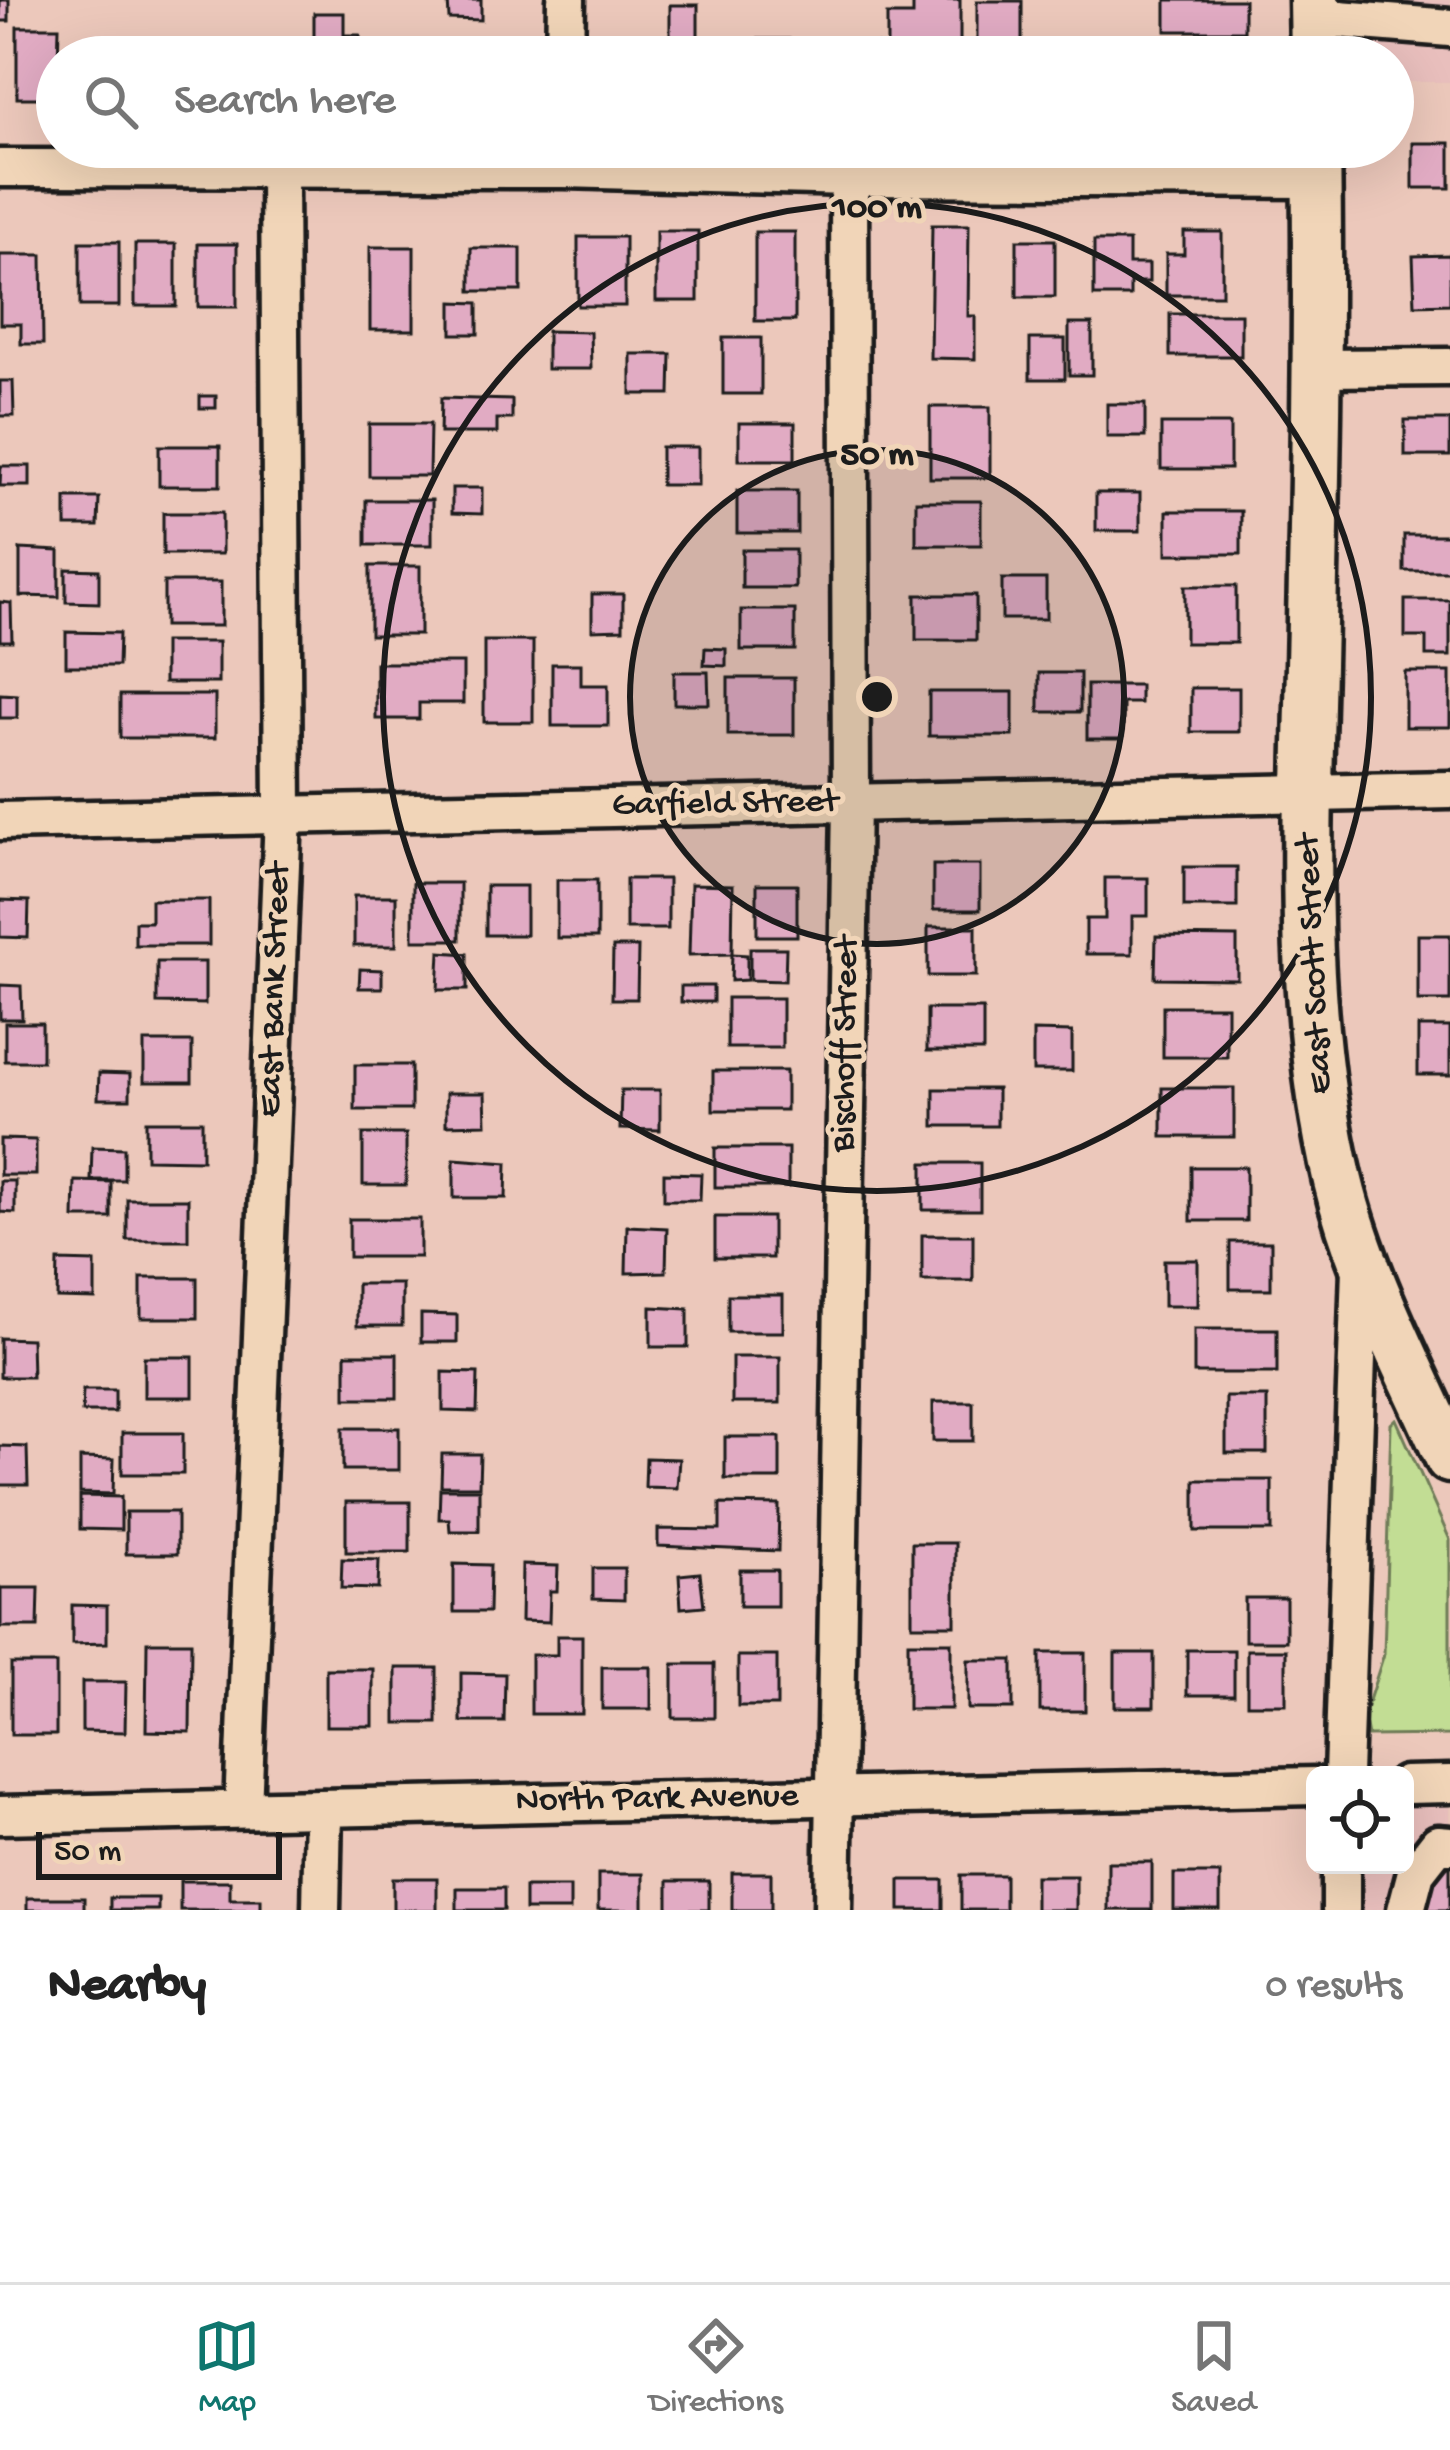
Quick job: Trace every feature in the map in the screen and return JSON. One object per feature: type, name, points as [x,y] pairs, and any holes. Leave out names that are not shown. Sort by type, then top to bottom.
[{"type":"main road","name":"East Scott Street","points":[[1317,168],[1311,970],[1323,1109],[1360,1253]]},
{"type":"main road","points":[[1360,1253],[1450,1458]]},
{"type":"street","points":[[565,36],[566,0]]},
{"type":"street","points":[[1314,25],[1450,28]]},
{"type":"street","points":[[0,168],[345,168]]},
{"type":"street","points":[[714,168],[849,177],[1150,168]]},
{"type":"street","name":"East Bank Street","points":[[243,1809],[283,815],[279,171]]},
{"type":"street","name":"Bischoff Street","points":[[833,1910],[851,802],[849,177]]},
{"type":"street","points":[[1318,368],[1450,367]]},
{"type":"street","name":"Garfield Street","points":[[0,821],[1450,790]]},
{"type":"street","name":"East Scott Street","points":[[1343,1766],[1360,1253]]},
{"type":"street","points":[[1414,1785],[1450,1784]]},
{"type":"street","name":"North Park Avenue","points":[[0,1814],[1306,1786]]},
{"type":"street","points":[[321,1910],[323,1808]]},
{"type":"street","points":[[1406,1910],[1416,1872],[1438,1844],[1450,1845]]},
{"type":"street","points":[[1340,1910],[1341,1874]]},
{"type":"shaded area","points":[[1314,0],[1450,0],[1450,82],[1414,82],[1414,36],[1315,36]]},
{"type":"shaded area","points":[[1450,1784],[1450,1910],[1341,1910],[1341,1874],[1414,1874],[1414,1785]]},
{"type":"green space","points":[[1396,1419],[1450,1540],[1450,1735],[1368,1736],[1364,1716],[1384,1654],[1391,1424]]},
{"type":"building","points":[[0,0],[9,0],[9,21],[0,21]]},
{"type":"building","points":[[448,0],[481,0],[481,20],[449,19]]},
{"type":"building","points":[[913,0],[960,0],[960,36],[887,36],[887,15],[913,15]]},
{"type":"building","points":[[1166,0],[1244,0],[1244,31],[1166,31]]},
{"type":"building","points":[[977,1],[1022,1],[1022,36],[977,36]]},
{"type":"building","points":[[670,5],[698,5],[698,36],[670,36]]},
{"type":"building","points":[[314,13],[344,13],[344,35],[360,35],[360,36],[314,36]]},
{"type":"building","points":[[17,27],[59,27],[59,36],[36,36],[36,98],[17,98]]},
{"type":"building","points":[[1414,143],[1450,143],[1450,188],[1413,188]]},
{"type":"building","points":[[932,225],[969,225],[968,316],[975,316],[975,359],[930,358]]},
{"type":"building","points":[[656,231],[698,231],[698,301],[656,301]]},
{"type":"building","points":[[755,232],[795,232],[795,321],[755,321]]},
{"type":"building","points":[[1184,232],[1222,232],[1222,295],[1166,295],[1166,254],[1184,254]]},
{"type":"building","points":[[578,237],[625,237],[625,306],[578,306]]},
{"type":"building","points":[[1017,240],[1055,240],[1055,297],[1017,297]]},
{"type":"building","points":[[1094,241],[1129,241],[1129,264],[1149,264],[1149,282],[1130,282],[1130,296],[1094,296]]},
{"type":"building","points":[[80,242],[119,242],[119,306],[80,306]]},
{"type":"building","points":[[135,244],[176,244],[176,306],[135,306]]},
{"type":"building","points":[[198,244],[237,244],[237,307],[198,307]]},
{"type":"building","points":[[370,247],[414,247],[414,330],[370,330]]},
{"type":"building","points":[[471,248],[521,248],[521,291],[471,291]]},
{"type":"building","points":[[0,255],[42,255],[43,344],[21,344],[21,324],[0,324]]},
{"type":"building","points":[[1450,255],[1450,304],[1415,305],[1413,256]]},
{"type":"building","points":[[452,302],[478,303],[478,334],[452,334]]},
{"type":"building","points":[[1170,314],[1241,314],[1241,356],[1170,356]]},
{"type":"building","points":[[1069,324],[1092,324],[1092,375],[1069,375]]},
{"type":"building","points":[[547,331],[590,332],[591,369],[547,369]]},
{"type":"building","points":[[723,338],[761,338],[761,394],[723,394]]},
{"type":"building","points":[[1030,339],[1065,339],[1065,379],[1030,379]]},
{"type":"building","points":[[631,354],[671,354],[670,394],[631,394]]},
{"type":"building","points":[[0,381],[13,381],[14,416],[0,416]]},
{"type":"building","points":[[200,396],[216,396],[216,408],[200,408]]},
{"type":"building","points":[[441,398],[512,400],[512,419],[497,419],[497,433],[440,433]]},
{"type":"building","points":[[1107,404],[1145,404],[1145,437],[1107,437]]},
{"type":"building","points":[[930,407],[990,407],[990,478],[930,478]]},
{"type":"building","points":[[1405,420],[1450,420],[1450,456],[1405,456]]},
{"type":"building","points":[[739,423],[795,423],[795,460],[739,460]]},
{"type":"building","points":[[369,424],[430,424],[429,476],[369,476]]},
{"type":"building","points":[[1161,424],[1230,424],[1230,469],[1161,469]]},
{"type":"building","points":[[159,446],[220,446],[220,486],[159,486]]},
{"type":"building","points":[[661,447],[698,447],[698,485],[661,485]]},
{"type":"building","points":[[1,466],[30,466],[30,486],[0,486]]},
{"type":"building","points":[[452,488],[482,488],[482,514],[452,513]]},
{"type":"building","points":[[737,491],[797,491],[797,533],[737,533]]},
{"type":"building","points":[[1096,493],[1140,493],[1140,531],[1096,531]]},
{"type":"building","points":[[66,498],[99,498],[98,526],[66,526]]},
{"type":"building","points":[[366,500],[432,500],[432,545],[366,545]]},
{"type":"building","points":[[916,501],[981,501],[981,545],[916,545]]},
{"type":"building","points":[[1167,511],[1241,511],[1241,554],[1167,554]]},
{"type":"building","points":[[163,513],[222,513],[222,554],[163,554]]},
{"type":"building","points":[[1404,535],[1450,535],[1450,571],[1404,571]]},
{"type":"building","points":[[20,549],[59,551],[59,597],[20,596]]},
{"type":"building","points":[[742,550],[795,550],[795,588],[742,588]]},
{"type":"building","points":[[370,566],[420,566],[420,635],[370,635]]},
{"type":"building","points":[[66,569],[99,570],[99,603],[66,602]]},
{"type":"building","points":[[1002,579],[1046,579],[1046,619],[1002,619]]},
{"type":"building","points":[[164,582],[221,582],[221,626],[164,626]]},
{"type":"building","points":[[1185,586],[1236,586],[1236,643],[1185,643]]},
{"type":"building","points":[[592,594],[623,594],[623,629],[592,630]]},
{"type":"building","points":[[916,595],[976,595],[976,640],[916,640]]},
{"type":"building","points":[[1405,600],[1450,600],[1450,656],[1426,656],[1426,637],[1405,637]]},
{"type":"building","points":[[0,602],[11,603],[12,641],[0,641]]},
{"type":"building","points":[[741,610],[795,610],[795,650],[741,650]]},
{"type":"building","points":[[66,632],[119,633],[118,666],[66,666]]},
{"type":"building","points":[[484,641],[533,641],[533,722],[484,722]]},
{"type":"building","points":[[164,642],[218,642],[218,683],[164,683]]},
{"type":"building","points":[[705,648],[726,649],[726,666],[704,665]]},
{"type":"building","points":[[376,663],[463,663],[463,703],[419,703],[419,719],[376,719]]},
{"type":"building","points":[[552,664],[581,664],[581,685],[608,685],[608,726],[552,726]]},
{"type":"building","points":[[674,672],[708,672],[709,704],[674,704]]},
{"type":"building","points":[[1405,672],[1450,672],[1450,727],[1405,727]]},
{"type":"building","points":[[1039,673],[1080,673],[1080,712],[1039,712]]},
{"type":"building","points":[[728,678],[794,678],[794,735],[728,735]]},
{"type":"building","points":[[1087,685],[1140,685],[1140,703],[1123,703],[1123,739],[1087,739]]},
{"type":"building","points":[[1191,688],[1239,688],[1239,732],[1191,732]]},
{"type":"building","points":[[929,692],[1013,692],[1013,736],[929,736]]},
{"type":"building","points":[[0,694],[17,695],[17,718],[0,718]]},
{"type":"building","points":[[120,695],[215,695],[215,738],[120,738]]},
{"type":"building","points":[[933,865],[980,865],[980,910],[933,910]]},
{"type":"building","points":[[1184,867],[1237,867],[1237,907],[1184,907]]},
{"type":"building","points":[[1105,878],[1148,878],[1148,916],[1132,916],[1132,954],[1086,954],[1086,919],[1105,919]]},
{"type":"building","points":[[626,879],[668,879],[668,929],[626,929]]},
{"type":"building","points":[[557,880],[597,880],[597,938],[557,938]]},
{"type":"building","points":[[413,883],[460,883],[460,940],[413,940]]},
{"type":"building","points":[[691,884],[733,885],[732,954],[689,955]]},
{"type":"building","points":[[757,884],[797,884],[797,936],[757,936]]},
{"type":"building","points":[[486,886],[526,886],[526,935],[486,935]]},
{"type":"building","points":[[354,896],[396,896],[396,946],[354,946]]},
{"type":"building","points":[[0,900],[29,901],[28,938],[0,937]]},
{"type":"building","points":[[151,900],[209,900],[209,945],[135,945],[135,922],[151,922]]},
{"type":"building","points":[[928,927],[976,927],[976,976],[928,976]]},
{"type":"building","points":[[1418,935],[1450,935],[1450,1001],[1418,1001]]},
{"type":"building","points":[[1156,936],[1237,937],[1237,979],[1155,978]]},
{"type":"building","points":[[613,947],[638,947],[637,999],[612,999]]},
{"type":"building","points":[[750,948],[786,948],[785,981],[750,980]]},
{"type":"building","points":[[440,952],[467,954],[467,990],[438,990]]},
{"type":"building","points":[[732,954],[747,955],[747,980],[731,981]]},
{"type":"building","points":[[157,962],[205,962],[205,1004],[157,1003]]},
{"type":"building","points":[[360,969],[382,970],[382,988],[359,988]]},
{"type":"building","points":[[0,985],[21,986],[22,1019],[0,1019]]},
{"type":"building","points":[[681,986],[713,986],[713,1002],[681,1002]]},
{"type":"building","points":[[727,998],[782,998],[782,1048],[727,1048]]},
{"type":"building","points":[[1163,1006],[1227,1006],[1227,1057],[1163,1057]]},
{"type":"building","points":[[927,1009],[983,1009],[983,1051],[927,1051]]},
{"type":"building","points":[[5,1023],[42,1023],[42,1061],[5,1061]]},
{"type":"building","points":[[1418,1027],[1450,1027],[1450,1075],[1418,1075]]},
{"type":"building","points":[[1033,1031],[1072,1032],[1072,1071],[1033,1071]]},
{"type":"building","points":[[144,1042],[192,1042],[192,1082],[144,1082]]},
{"type":"building","points":[[355,1065],[411,1065],[411,1110],[355,1110]]},
{"type":"building","points":[[713,1071],[786,1071],[786,1110],[713,1110]]},
{"type":"building","points":[[99,1073],[130,1074],[130,1099],[98,1099]]},
{"type":"building","points":[[1162,1088],[1234,1088],[1234,1137],[1162,1137]]},
{"type":"building","points":[[934,1089],[997,1089],[997,1126],[934,1126]]},
{"type":"building","points":[[621,1090],[660,1090],[660,1130],[620,1129]]},
{"type":"building","points":[[446,1093],[485,1093],[486,1124],[446,1125]]},
{"type":"building","points":[[146,1121],[202,1121],[202,1160],[146,1159]]},
{"type":"building","points":[[363,1134],[406,1134],[406,1185],[363,1185]]},
{"type":"building","points":[[0,1139],[36,1140],[36,1175],[0,1175]]},
{"type":"building","points":[[92,1147],[124,1148],[124,1180],[91,1180]]},
{"type":"building","points":[[715,1148],[788,1148],[788,1187],[715,1187]]},
{"type":"building","points":[[454,1159],[507,1163],[506,1198],[454,1198]]},
{"type":"building","points":[[923,1163],[980,1163],[980,1210],[923,1210]]},
{"type":"building","points":[[1191,1167],[1246,1167],[1246,1221],[1191,1221]]},
{"type":"building","points":[[664,1173],[701,1174],[700,1200],[664,1200]]},
{"type":"building","points":[[0,1181],[15,1181],[15,1213],[0,1212]]},
{"type":"building","points":[[75,1181],[111,1182],[111,1218],[74,1218]]},
{"type":"building","points":[[127,1199],[188,1199],[188,1240],[127,1240]]},
{"type":"building","points":[[715,1217],[772,1217],[772,1258],[715,1258]]},
{"type":"building","points":[[349,1219],[420,1219],[420,1257],[349,1257]]},
{"type":"building","points":[[627,1226],[667,1228],[666,1272],[626,1273]]},
{"type":"building","points":[[922,1235],[973,1235],[973,1281],[922,1281]]},
{"type":"building","points":[[1230,1242],[1271,1242],[1271,1289],[1230,1289]]},
{"type":"building","points":[[1164,1260],[1198,1260],[1198,1306],[1164,1306]]},
{"type":"building","points":[[58,1261],[95,1262],[95,1299],[57,1298]]},
{"type":"building","points":[[141,1278],[197,1278],[197,1318],[141,1318]]},
{"type":"building","points":[[357,1284],[402,1284],[402,1326],[357,1326]]},
{"type":"building","points":[[728,1295],[783,1295],[783,1332],[728,1332]]},
{"type":"building","points":[[651,1307],[688,1309],[688,1347],[651,1347]]},
{"type":"building","points":[[421,1314],[457,1315],[457,1342],[421,1342]]},
{"type":"building","points":[[1194,1329],[1277,1329],[1277,1373],[1194,1373]]},
{"type":"building","points":[[0,1338],[31,1339],[32,1377],[0,1377]]},
{"type":"building","points":[[346,1354],[397,1354],[397,1398],[346,1398]]},
{"type":"building","points":[[144,1357],[193,1357],[193,1397],[144,1397]]},
{"type":"building","points":[[732,1357],[780,1357],[780,1403],[732,1403]]},
{"type":"building","points":[[443,1372],[478,1373],[477,1412],[443,1411]]},
{"type":"building","points":[[83,1390],[115,1390],[115,1412],[82,1412]]},
{"type":"building","points":[[1226,1397],[1267,1397],[1267,1453],[1226,1453]]},
{"type":"building","points":[[933,1402],[973,1402],[973,1441],[933,1441]]},
{"type":"building","points":[[343,1428],[399,1428],[399,1470],[343,1470]]},
{"type":"building","points":[[122,1433],[183,1433],[183,1474],[122,1474]]},
{"type":"building","points":[[725,1437],[780,1437],[780,1479],[725,1479]]},
{"type":"building","points":[[0,1446],[27,1447],[28,1485],[0,1485]]},
{"type":"building","points":[[442,1454],[480,1454],[479,1486],[441,1486]]},
{"type":"building","points":[[80,1458],[114,1459],[113,1494],[80,1493]]},
{"type":"building","points":[[646,1458],[679,1459],[677,1488],[645,1487]]},
{"type":"building","points":[[1195,1480],[1272,1480],[1272,1531],[1195,1531]]},
{"type":"building","points":[[440,1489],[479,1489],[479,1531],[450,1531],[449,1519],[439,1519]]},
{"type":"building","points":[[80,1496],[121,1497],[121,1530],[80,1529]]},
{"type":"building","points":[[346,1502],[410,1502],[410,1552],[346,1552]]},
{"type":"building","points":[[720,1504],[779,1505],[778,1551],[658,1546],[658,1529],[720,1530]]},
{"type":"building","points":[[126,1512],[177,1512],[177,1554],[126,1554]]},
{"type":"building","points":[[912,1543],[955,1543],[955,1625],[912,1625]]},
{"type":"building","points":[[342,1559],[379,1560],[378,1589],[341,1588]]},
{"type":"building","points":[[454,1564],[490,1565],[489,1612],[454,1612]]},
{"type":"building","points":[[522,1565],[558,1566],[557,1591],[550,1591],[549,1622],[521,1621]]},
{"type":"building","points":[[593,1568],[624,1568],[624,1600],[593,1599]]},
{"type":"building","points":[[740,1570],[777,1570],[777,1606],[740,1606]]},
{"type":"building","points":[[700,1573],[704,1606],[681,1608],[679,1575]]},
{"type":"building","points":[[1,1588],[39,1588],[38,1627],[1,1627]]},
{"type":"building","points":[[1245,1598],[1286,1598],[1286,1641],[1245,1641]]},
{"type":"building","points":[[72,1605],[107,1606],[107,1643],[72,1644]]},
{"type":"building","points":[[557,1636],[582,1636],[582,1714],[531,1714],[531,1655],[557,1655]]},
{"type":"building","points":[[147,1642],[191,1642],[190,1732],[146,1731]]},
{"type":"building","points":[[908,1642],[951,1642],[951,1709],[908,1709]]},
{"type":"building","points":[[1187,1650],[1234,1650],[1234,1695],[1187,1695]]},
{"type":"building","points":[[1247,1650],[1286,1650],[1286,1704],[1247,1704]]},
{"type":"building","points":[[1040,1653],[1085,1653],[1085,1711],[1040,1711]]},
{"type":"building","points":[[1115,1653],[1154,1653],[1154,1707],[1115,1707]]},
{"type":"building","points":[[738,1656],[777,1656],[777,1706],[738,1706]]},
{"type":"building","points":[[968,1660],[1013,1660],[1013,1709],[968,1709]]},
{"type":"building","points":[[11,1664],[56,1664],[56,1735],[11,1735]]},
{"type":"building","points":[[673,1664],[714,1664],[714,1718],[673,1718]]},
{"type":"building","points":[[602,1667],[651,1667],[651,1709],[602,1709]]},
{"type":"building","points":[[396,1668],[437,1668],[437,1723],[396,1723]]},
{"type":"building","points":[[326,1669],[373,1669],[373,1726],[326,1726]]},
{"type":"building","points":[[461,1673],[505,1674],[504,1722],[461,1722]]},
{"type":"building","points":[[82,1682],[126,1682],[125,1732],[82,1731]]},
{"type":"building","points":[[1108,1862],[1152,1862],[1152,1910],[1108,1910]]},
{"type":"building","points":[[1427,1864],[1450,1864],[1450,1910],[1426,1910]]},
{"type":"building","points":[[732,1873],[771,1873],[771,1910],[732,1910]]},
{"type":"building","points":[[598,1874],[643,1874],[643,1910],[598,1910]]},
{"type":"building","points":[[1174,1874],[1220,1874],[1220,1910],[1174,1910]]},
{"type":"building","points":[[961,1875],[1005,1875],[1005,1910],[961,1910]]},
{"type":"building","points":[[1035,1876],[1076,1876],[1076,1910],[1035,1910]]},
{"type":"building","points":[[393,1878],[437,1878],[437,1910],[393,1910]]},
{"type":"building","points":[[900,1880],[943,1880],[943,1910],[900,1910]]},
{"type":"building","points":[[180,1881],[230,1881],[230,1899],[261,1899],[261,1910],[180,1910]]},
{"type":"building","points":[[668,1881],[709,1881],[709,1910],[668,1910]]},
{"type":"building","points":[[525,1887],[570,1887],[570,1910],[525,1910]]},
{"type":"building","points":[[457,1888],[504,1888],[504,1910],[457,1910]]},
{"type":"building","points":[[27,1898],[84,1898],[84,1910],[27,1910]]},
{"type":"building","points":[[110,1898],[158,1898],[158,1910],[110,1910]]}]
